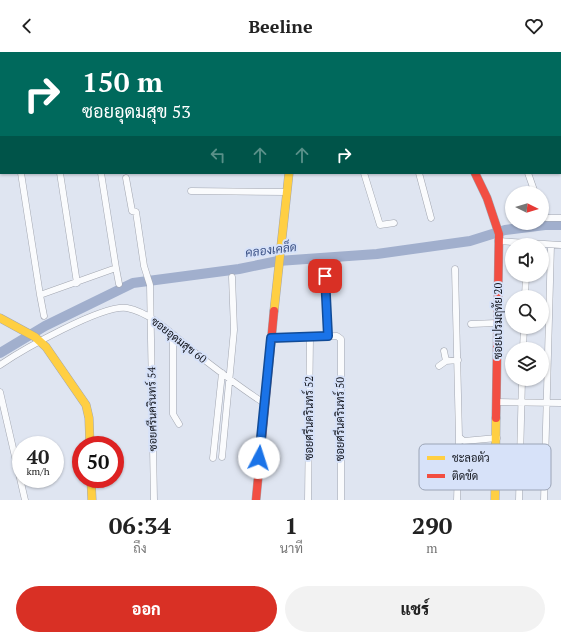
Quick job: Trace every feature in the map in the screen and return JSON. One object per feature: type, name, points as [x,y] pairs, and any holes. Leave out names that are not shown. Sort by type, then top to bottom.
[{"type":"street","points":[[21,174],[44,316]]},
{"type":"street","points":[[60,174],[78,283]]},
{"type":"street","points":[[101,174],[119,284]]},
{"type":"street","points":[[256,500],[264,403],[289,174]]},
{"type":"street","points":[[364,174],[380,225],[394,223]]},
{"type":"street","points":[[418,174],[431,218]]},
{"type":"street","name":"ซอยเปรมฤทัย 20","points":[[476,174],[487,198],[498,235],[498,402],[496,444]]},
{"type":"street","points":[[528,174],[533,186]]},
{"type":"street","name":"ซอยศรีนครินทร์ 54","points":[[126,178],[132,211],[136,212],[144,266],[150,285],[154,500]]},
{"type":"street","points":[[191,191],[287,192]]},
{"type":"street","points":[[549,218],[561,218]]},
{"type":"street","points":[[498,235],[508,238]]},
{"type":"street","points":[[549,245],[561,245]]},
{"type":"street","points":[[546,444],[552,245]]},
{"type":"street","points":[[40,295],[78,283],[116,268]]},
{"type":"street","points":[[455,269],[459,444]]},
{"type":"street","points":[[271,338],[328,336],[325,276]]},
{"type":"street","points":[[222,457],[234,330],[232,277]]},
{"type":"street","name":"ซอยอุดมสุข 60","points":[[0,365],[38,339],[113,308],[126,308],[151,318],[230,380],[264,403]]},
{"type":"street","points":[[0,318],[38,339],[86,405],[89,436]]},
{"type":"street","points":[[471,324],[497,323]]},
{"type":"street","points":[[173,335],[173,414],[174,418],[179,424]]},
{"type":"street","name":"ซอยศรีนครินทร์ 50","points":[[328,336],[337,336],[341,339],[341,500]]},
{"type":"street","name":"ซอยศรีนครินทร์ 52","points":[[308,500],[310,337]]},
{"type":"street","points":[[444,351],[446,361]]},
{"type":"street","points":[[439,366],[446,361],[458,360]]},
{"type":"street","points":[[213,458],[222,373]]},
{"type":"street","points":[[521,444],[522,386]]},
{"type":"street","points":[[0,392],[25,500]]},
{"type":"street","points":[[498,402],[561,403]]},
{"type":"street","points":[[459,437],[464,441],[496,438]]},
{"type":"street","points":[[91,488],[92,500]]},
{"type":"street","points":[[457,490],[457,500]]},
{"type":"street","name":"ซอยเปรมฤทัย 20","points":[[495,490],[495,500]]},
{"type":"street","points":[[519,490],[519,500]]},
{"type":"street","points":[[544,490],[544,500]]},
{"type":"waterway","name":"คลองเคล็ด","points":[[0,353],[45,326],[133,283],[239,269],[278,261],[377,254],[470,241],[505,230],[545,225],[561,225]]},
{"type":"traffic: slow","points":[[274,311],[289,174]]},
{"type":"traffic: slow","points":[[0,318],[35,337],[46,347],[86,405],[89,418],[90,436]]},
{"type":"traffic: slow","points":[[496,418],[496,444]]},
{"type":"traffic: slow","points":[[91,488],[92,500]]},
{"type":"traffic: slow","points":[[495,490],[495,500]]},
{"type":"traffic: jam","points":[[475,174],[487,198],[499,234],[496,418]]},
{"type":"traffic: jam","points":[[256,500],[274,311]]},
{"type":"route","points":[[259,458],[271,338],[328,336],[325,276]]}]
